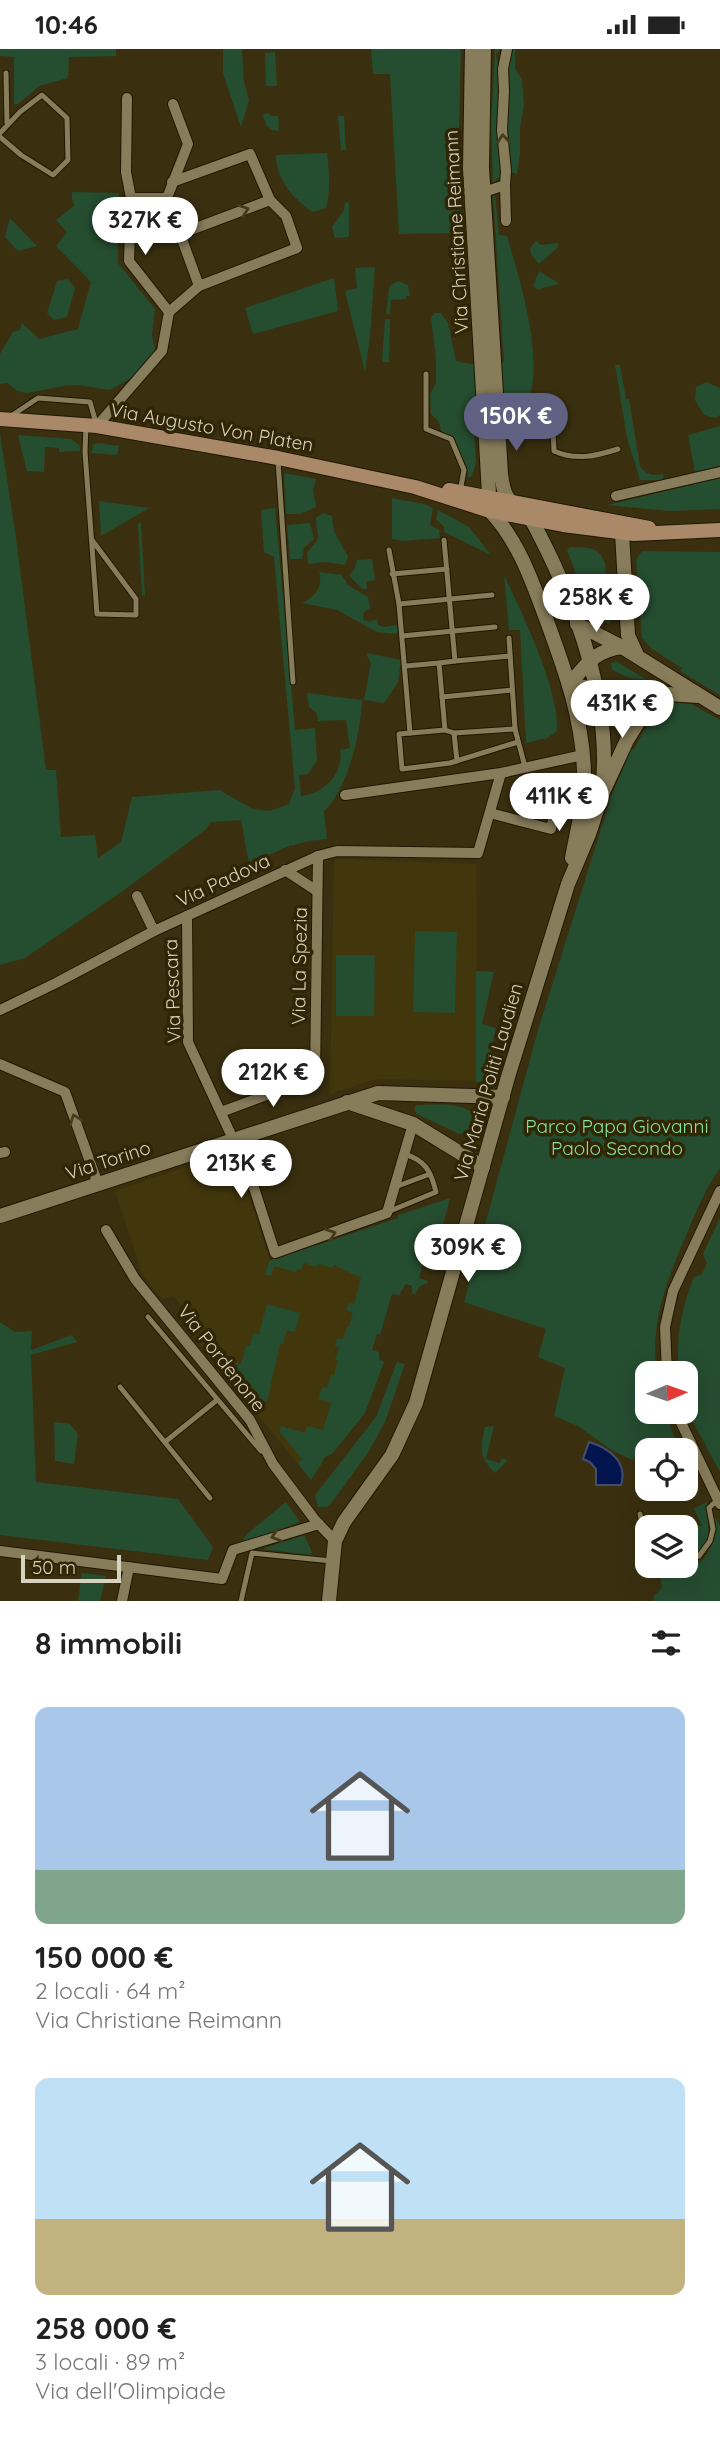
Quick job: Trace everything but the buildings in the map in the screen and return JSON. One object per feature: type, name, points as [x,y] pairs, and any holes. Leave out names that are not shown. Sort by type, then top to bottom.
[{"type":"main road","name":"Via Augusto Von Platen","points":[[2,419],[92,426],[278,458],[415,487]]},
{"type":"main road","points":[[415,487],[460,492],[530,519],[563,525],[622,533],[720,530]]},
{"type":"main road","points":[[415,487],[489,504],[510,502],[671,532]]},
{"type":"street","points":[[472,49],[484,192],[487,363],[491,414],[489,504],[516,545],[534,587],[569,685],[578,719],[584,789],[568,884]]},
{"type":"street","points":[[476,100],[484,49]]},
{"type":"street","points":[[506,221],[506,171],[502,130],[503,69],[507,49]]},
{"type":"street","points":[[127,98],[126,172],[131,198],[129,261],[169,312]]},
{"type":"street","name":"Via Christiane Reimann","points":[[476,100],[470,169],[487,363]]},
{"type":"street","points":[[173,104],[188,144],[167,198],[199,286]]},
{"type":"street","points":[[92,426],[162,351],[169,312],[199,286],[297,248],[286,216],[270,200],[250,154],[172,182]]},
{"type":"street","points":[[484,192],[505,185]]},
{"type":"street","points":[[131,198],[167,198]]},
{"type":"street","points":[[180,234],[270,200]]},
{"type":"street","points":[[491,414],[498,432],[503,488],[510,502],[530,519],[547,551],[590,660],[605,746],[602,794]]},
{"type":"street","points":[[616,496],[720,472]]},
{"type":"street","points":[[516,545],[530,519],[544,508]]},
{"type":"street","points":[[547,551],[554,531],[563,525]]},
{"type":"street","points":[[622,533],[628,635],[638,656]]},
{"type":"street","points":[[578,624],[638,656],[720,708]]},
{"type":"street","points":[[569,685],[602,650],[622,647]]},
{"type":"street","points":[[569,685],[698,696]]},
{"type":"street","points":[[568,884],[589,835],[602,794],[627,740],[645,711],[662,695]]},
{"type":"street","points":[[345,795],[501,773],[583,755]]},
{"type":"street","points":[[501,773],[490,813],[551,828],[559,793]]},
{"type":"street","name":"Via Padova","points":[[0,1010],[154,931],[318,856],[337,851],[478,853],[490,813]]},
{"type":"street","name":"Via La Spezia","points":[[221,1112],[315,1077],[318,856]]},
{"type":"street","points":[[285,870],[317,891]]},
{"type":"street","name":"Via Maria Politi Laudien","points":[[329,1601],[335,1541],[344,1522],[392,1455],[416,1403],[503,1097],[568,884]]},
{"type":"street","points":[[137,896],[154,931]]},
{"type":"street","name":"Via Pescara","points":[[187,916],[188,1042],[235,1138],[275,1253],[387,1213]]},
{"type":"street","points":[[0,1064],[65,1092],[98,1184]]},
{"type":"street","name":"Via Torino","points":[[0,1216],[378,1093],[503,1097]]},
{"type":"street","points":[[387,1213],[404,1154],[409,1123],[402,1107],[410,1094]]},
{"type":"street","points":[[347,1102],[409,1123],[483,1167]]},
{"type":"street","points":[[666,1361],[665,1327],[673,1291],[720,1191]]},
{"type":"street","name":"Via Pordenone","points":[[106,1230],[135,1279],[250,1420],[273,1464],[335,1541]]},
{"type":"street","points":[[682,1425],[719,1502]]},
{"type":"street","points":[[0,1551],[222,1579],[233,1551],[319,1524]]},
{"type":"street","points":[[122,1601],[128,1567]]},
{"type":"lane","points":[[6,73],[7,123]]},
{"type":"lane","points":[[42,96],[67,117],[68,160],[53,175],[21,155],[0,135],[7,123],[42,96]]},
{"type":"lane","points":[[426,374],[426,429],[451,439],[464,470],[460,492]]},
{"type":"lane","points":[[2,419],[38,398],[90,402],[92,426],[85,452],[97,614],[136,615],[136,599],[92,540]]},
{"type":"lane","points":[[498,432],[553,432],[554,451],[565,457],[592,457],[618,449]]},
{"type":"lane","points":[[278,458],[293,682]]},
{"type":"lane","points":[[444,540],[456,661]]},
{"type":"lane","points":[[389,550],[399,604],[410,733]]},
{"type":"lane","points":[[392,574],[447,569]]},
{"type":"lane","points":[[399,604],[492,595]]},
{"type":"lane","points":[[402,636],[495,627]]},
{"type":"lane","points":[[509,638],[515,729],[525,767]]},
{"type":"lane","points":[[406,666],[510,656]]},
{"type":"lane","points":[[439,663],[445,730]]},
{"type":"lane","points":[[442,697],[512,690]]},
{"type":"lane","points":[[515,729],[399,734],[402,769],[457,761],[517,742]]},
{"type":"lane","points":[[454,733],[457,761]]},
{"type":"lane","points":[[387,1213],[395,1207],[436,1192],[430,1174],[419,1159],[404,1154]]},
{"type":"lane","points":[[395,1187],[430,1174]]},
{"type":"lane","points":[[148,1317],[273,1464]]},
{"type":"lane","points":[[120,1387],[210,1498]]},
{"type":"lane","points":[[164,1442],[217,1400]]},
{"type":"lane","points":[[698,1556],[705,1550],[713,1529],[709,1508],[719,1502]]},
{"type":"lane","points":[[241,1601],[252,1553],[332,1561]]},
{"type":"shaded area","points":[[334,859],[477,864],[476,1081],[376,1079],[330,1094]]},
{"type":"shaded area","points":[[234,1151],[270,1261],[398,1218],[322,1465],[311,1480],[185,1325],[192,1319],[174,1296],[162,1299],[143,1276],[115,1191]]},
{"type":"shaded area","points":[[589,1442],[615,1457],[622,1469],[621,1485],[596,1485],[596,1469],[583,1459]]},
{"type":"green space","points":[[0,49],[116,49],[116,56],[69,57],[68,78],[39,86],[18,104],[14,104],[14,57],[0,56]]},
{"type":"green space","points":[[223,49],[242,49],[244,82],[249,100],[241,127],[223,73]]},
{"type":"green space","points":[[371,49],[461,49],[458,165],[463,233],[399,234],[390,74],[373,74]]},
{"type":"green space","points":[[495,49],[500,49],[496,54],[500,85],[497,120],[502,169],[500,177],[493,182],[491,124]]},
{"type":"green space","points":[[513,49],[515,69],[522,79],[524,105],[517,174],[510,172],[505,109],[508,59]]},
{"type":"green space","points":[[275,52],[277,86],[266,86],[265,53]]},
{"type":"green space","points":[[263,114],[278,116],[279,131],[266,124]]},
{"type":"green space","points":[[338,116],[344,116],[346,150],[341,150]]},
{"type":"green space","points":[[327,153],[328,201],[326,208],[313,212],[287,188],[279,172],[276,155]]},
{"type":"green space","points":[[72,192],[119,193],[118,263],[155,309],[152,335],[155,350],[133,377],[110,390],[79,385],[27,393],[17,391],[8,383],[0,384],[0,354],[13,332],[20,330],[22,323],[39,339],[78,329],[91,282],[56,246],[67,232],[56,220],[75,205]]},
{"type":"green space","points":[[495,195],[499,235],[507,236],[525,304],[533,353],[533,377],[530,399],[522,420],[517,421],[517,425],[508,425],[507,413],[473,415],[476,464],[471,477],[468,477],[468,470],[454,437],[442,433],[439,422],[431,414],[430,394],[436,383],[436,358],[431,318],[434,313],[441,313],[448,323],[456,361],[471,364],[504,362]]},
{"type":"green space","points":[[349,202],[349,237],[335,238],[332,227],[344,210],[345,203]]},
{"type":"green space","points":[[10,218],[37,246],[18,251],[5,237]]},
{"type":"green space","points":[[536,241],[541,245],[558,243],[558,247],[539,264],[530,248]]},
{"type":"green space","points":[[375,267],[365,372],[345,291],[357,288],[355,268]]},
{"type":"green space","points":[[539,271],[560,284],[538,290],[533,286]]},
{"type":"green space","points":[[334,278],[338,311],[253,334],[245,308]]},
{"type":"green space","points":[[68,279],[75,288],[67,317],[54,320],[47,313],[57,281]]},
{"type":"green space","points":[[398,281],[408,285],[410,296],[406,296],[406,299],[391,300],[390,314],[386,314],[389,288]]},
{"type":"green space","points":[[385,319],[390,319],[389,362],[382,362]]},
{"type":"green space","points":[[615,365],[620,365],[626,399],[629,399],[640,466],[650,474],[664,474],[662,480],[640,480],[627,438]]},
{"type":"green space","points":[[706,382],[720,388],[720,415],[715,418],[704,415],[695,400],[696,387]]},
{"type":"green space","points":[[720,426],[720,466],[695,472],[688,435]]},
{"type":"green space","points":[[0,433],[46,770],[56,770],[61,837],[95,835],[98,858],[121,842],[132,797],[219,790],[253,809],[270,811],[289,804],[295,788],[274,557],[264,552],[261,510],[275,508],[295,730],[315,728],[317,760],[308,774],[299,775],[301,796],[317,791],[331,781],[339,767],[340,750],[350,748],[346,720],[318,721],[317,713],[309,707],[307,693],[362,700],[352,759],[340,789],[324,811],[327,839],[291,845],[249,864],[241,820],[211,822],[205,830],[120,893],[25,958],[0,965]]},
{"type":"green space","points":[[18,435],[71,439],[80,446],[80,451],[59,452],[59,448],[45,447],[44,472],[27,471]]},
{"type":"green space","points":[[94,444],[119,446],[117,455],[91,453]]},
{"type":"green space","points":[[284,473],[316,479],[313,490],[316,507],[301,514],[286,514]]},
{"type":"green space","points":[[720,478],[720,509],[670,511],[608,505]]},
{"type":"green space","points":[[392,498],[433,508],[430,525],[439,530],[440,538],[403,541],[392,539]]},
{"type":"green space","points":[[99,501],[149,508],[101,536]]},
{"type":"green space","points":[[438,510],[469,527],[491,555],[444,532],[444,527],[436,519]]},
{"type":"green space","points":[[323,513],[332,516],[334,531],[348,557],[345,565],[325,562],[308,564],[307,553],[318,536],[316,518]]},
{"type":"green space","points":[[141,523],[145,596],[142,595],[138,524]]},
{"type":"green space","points":[[310,523],[314,539],[304,548],[302,559],[290,559],[287,525]]},
{"type":"green space","points":[[570,547],[595,550],[602,557],[605,563],[610,624],[601,618],[588,601],[567,550]]},
{"type":"green space","points":[[642,551],[720,552],[720,695],[680,671],[682,668],[652,649],[642,638],[636,560]]},
{"type":"green space","points":[[372,559],[375,580],[366,582],[367,589],[362,589],[349,575],[357,560]]},
{"type":"green space","points":[[319,572],[342,575],[348,585],[368,597],[370,608],[364,612],[363,619],[369,622],[377,619],[378,625],[384,627],[397,625],[397,634],[377,632],[337,610],[302,603],[317,591]]},
{"type":"green space","points":[[504,575],[538,652],[553,695],[556,714],[557,731],[547,738],[526,743],[520,630],[509,630]]},
{"type":"green space","points":[[366,653],[401,660],[398,682],[384,703],[364,700],[371,663]]},
{"type":"green space","points":[[617,662],[647,680],[630,678],[612,670],[611,663]]},
{"type":"green space","name":"Parco Papa Giovanni Paolo Secondo","points":[[676,702],[691,704],[720,720],[720,1168],[698,1207],[667,1283],[658,1318],[656,1361],[635,1361],[635,1425],[670,1425],[675,1438],[635,1438],[635,1457],[632,1460],[610,1449],[578,1426],[554,1416],[565,1368],[538,1357],[546,1329],[464,1302],[538,1030],[611,797],[631,750],[635,748],[648,726],[666,709],[664,706]]},
{"type":"green space","points":[[415,931],[457,932],[455,1013],[413,1012]]},
{"type":"green space","points":[[336,955],[375,955],[374,1016],[336,1016]]},
{"type":"green space","points":[[476,971],[494,972],[482,1024],[496,1028],[486,1071],[488,1075],[480,1083],[476,1081]]},
{"type":"green space","points":[[417,1105],[459,1106],[467,1109],[476,1120],[469,1131],[459,1134],[417,1114],[414,1108]]},
{"type":"green space","points":[[450,1198],[434,1260],[424,1258],[419,1278],[428,1283],[420,1286],[415,1294],[412,1294],[412,1286],[406,1284],[399,1295],[392,1294],[380,1335],[377,1334],[372,1350],[379,1352],[379,1359],[384,1362],[365,1413],[332,1454],[325,1457],[311,1480],[298,1464],[302,1459],[279,1431],[281,1426],[305,1433],[307,1426],[323,1430],[331,1403],[318,1399],[322,1387],[327,1388],[331,1375],[334,1375],[338,1361],[335,1360],[339,1347],[335,1346],[337,1338],[343,1339],[349,1327],[353,1313],[346,1310],[349,1303],[354,1304],[361,1278],[334,1265],[332,1268],[319,1264],[317,1267],[304,1263],[301,1270],[297,1269],[296,1272],[274,1266],[271,1276],[265,1275],[269,1261]]},
{"type":"green space","points":[[720,1218],[720,1472],[695,1425],[698,1425],[698,1361],[678,1361],[680,1324],[694,1277],[702,1274],[707,1263],[703,1254]]},
{"type":"green space","points":[[267,1304],[300,1313],[295,1332],[287,1330],[283,1344],[280,1344],[267,1402],[252,1397],[221,1359],[241,1364],[253,1333],[259,1334]]},
{"type":"green space","points":[[0,1322],[15,1332],[32,1331],[31,1350],[72,1335],[77,1342],[31,1355],[36,1482],[178,1499],[213,1547],[208,1560],[0,1535]]},
{"type":"green space","points":[[397,1362],[405,1364],[385,1422],[369,1451],[331,1504],[318,1507],[315,1496],[376,1417]]},
{"type":"green space","points":[[54,1422],[70,1424],[78,1434],[74,1464],[55,1461]]},
{"type":"green space","points":[[494,1426],[486,1459],[500,1463],[502,1458],[508,1460],[495,1473],[483,1457],[482,1446],[485,1427]]},
{"type":"green space","points":[[286,1502],[300,1522],[240,1544],[247,1534]]},
{"type":"green space","points":[[707,1502],[708,1536],[703,1551],[698,1554],[698,1526],[702,1526],[694,1508]]},
{"type":"green space","points":[[712,1512],[720,1526],[720,1601],[654,1601],[654,1596],[662,1588],[661,1578],[698,1578],[698,1562],[701,1562],[712,1545]]},
{"type":"green space","points":[[304,1535],[311,1555],[262,1549]]},
{"type":"green space","points":[[82,1573],[106,1576],[100,1601],[78,1601]]}]
